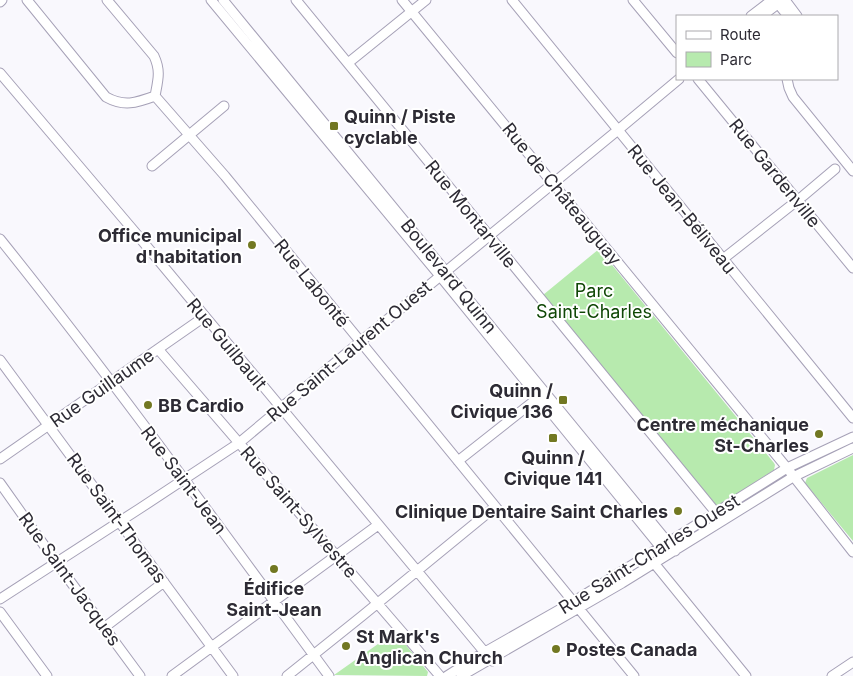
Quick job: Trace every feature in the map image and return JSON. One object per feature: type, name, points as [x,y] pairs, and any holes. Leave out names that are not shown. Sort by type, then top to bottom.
[{"type":"street","points":[[27,0],[106,97],[115,102],[128,104],[155,96],[159,78],[156,60],[107,0]]},
{"type":"street","name":"Boulevard Quinn","points":[[211,0],[221,3],[668,549]]},
{"type":"street","name":"Rue Montarville","points":[[296,0],[719,517]]},
{"type":"street","name":"Rue de Châteauguay","points":[[402,0],[787,468],[853,552]]},
{"type":"street","points":[[348,63],[426,0]]},
{"type":"street","name":"Rue Jean-Béliveau","points":[[512,0],[853,418]]},
{"type":"street","points":[[633,0],[676,52]]},
{"type":"street","points":[[753,15],[779,1]]},
{"type":"street","points":[[763,15],[779,1]]},
{"type":"street","points":[[779,1],[787,15]]},
{"type":"street","points":[[779,1],[796,15]]},
{"type":"street","name":"Rue Guilbault","points":[[0,73],[490,657]]},
{"type":"street","name":"Rue Saint-Laurent Ouest","points":[[0,599],[239,443],[280,407],[678,80]]},
{"type":"street","name":"Rue Gardenville","points":[[699,80],[853,268]]},
{"type":"street","points":[[787,80],[793,97],[853,171]]},
{"type":"street","name":"Rue Labonté","points":[[155,96],[225,176],[634,676]]},
{"type":"street","points":[[152,166],[224,106]]},
{"type":"street","points":[[723,259],[835,169]]},
{"type":"street","name":"Rue Saint-Jean","points":[[0,239],[40,288],[111,382],[329,676]]},
{"type":"street","name":"Rue Guillaume","points":[[0,460],[204,317]]},
{"type":"street","name":"Rue Saint-Sylvestre","points":[[158,349],[440,676]]},
{"type":"street","name":"Rue Saint-Thomas","points":[[0,360],[233,676]]},
{"type":"street","points":[[458,461],[541,395]]},
{"type":"street","name":"Rue Saint-Charles Ouest","points":[[461,676],[719,517],[787,468],[853,437]]},
{"type":"street","name":"Rue Saint-Charles Ouest","points":[[719,517],[793,477],[853,448]]},
{"type":"street","name":"Rue Saint-Jacques","points":[[0,482],[140,676]]},
{"type":"street","points":[[287,676],[495,507]]},
{"type":"street","points":[[172,676],[378,525]]},
{"type":"street","name":"Rue Saint-Charles Ouest","points":[[576,605],[654,563],[668,549]]},
{"type":"street","points":[[654,563],[746,676]]},
{"type":"street","points":[[104,627],[164,582]]},
{"type":"street","points":[[0,612],[47,676]]},
{"type":"street","name":"Rue Saint-Charles Ouest","points":[[447,676],[490,657]]},
{"type":"street","points":[[832,676],[853,662]]},
{"type":"green space","name":"Parc Saint-Charles","points":[[599,249],[775,465],[774,470],[719,506],[716,505],[543,295]]},
{"type":"green space","points":[[853,455],[853,541],[805,483],[807,478]]},
{"type":"green space","points":[[395,632],[428,672],[427,676],[334,675]]},
{"type":"place","name":"Quinn / Piste cyclable","points":[[334,126]]},
{"type":"place","name":"Office municipal d'habitation","points":[[252,245]]},
{"type":"place","name":"Quinn / Civique 136","points":[[563,400]]},
{"type":"place","name":"BB Cardio","points":[[148,405]]},
{"type":"place","name":"Centre méchanique St-Charles","points":[[819,434]]},
{"type":"place","name":"Quinn / Civique 141","points":[[553,438]]},
{"type":"place","name":"Clinique Dentaire Saint Charles","points":[[678,511]]},
{"type":"place","name":"Édifice Saint-Jean","points":[[274,569]]},
{"type":"place","name":"St Mark's Anglican Church","points":[[346,646]]},
{"type":"place","name":"Postes Canada","points":[[556,649]]}]
